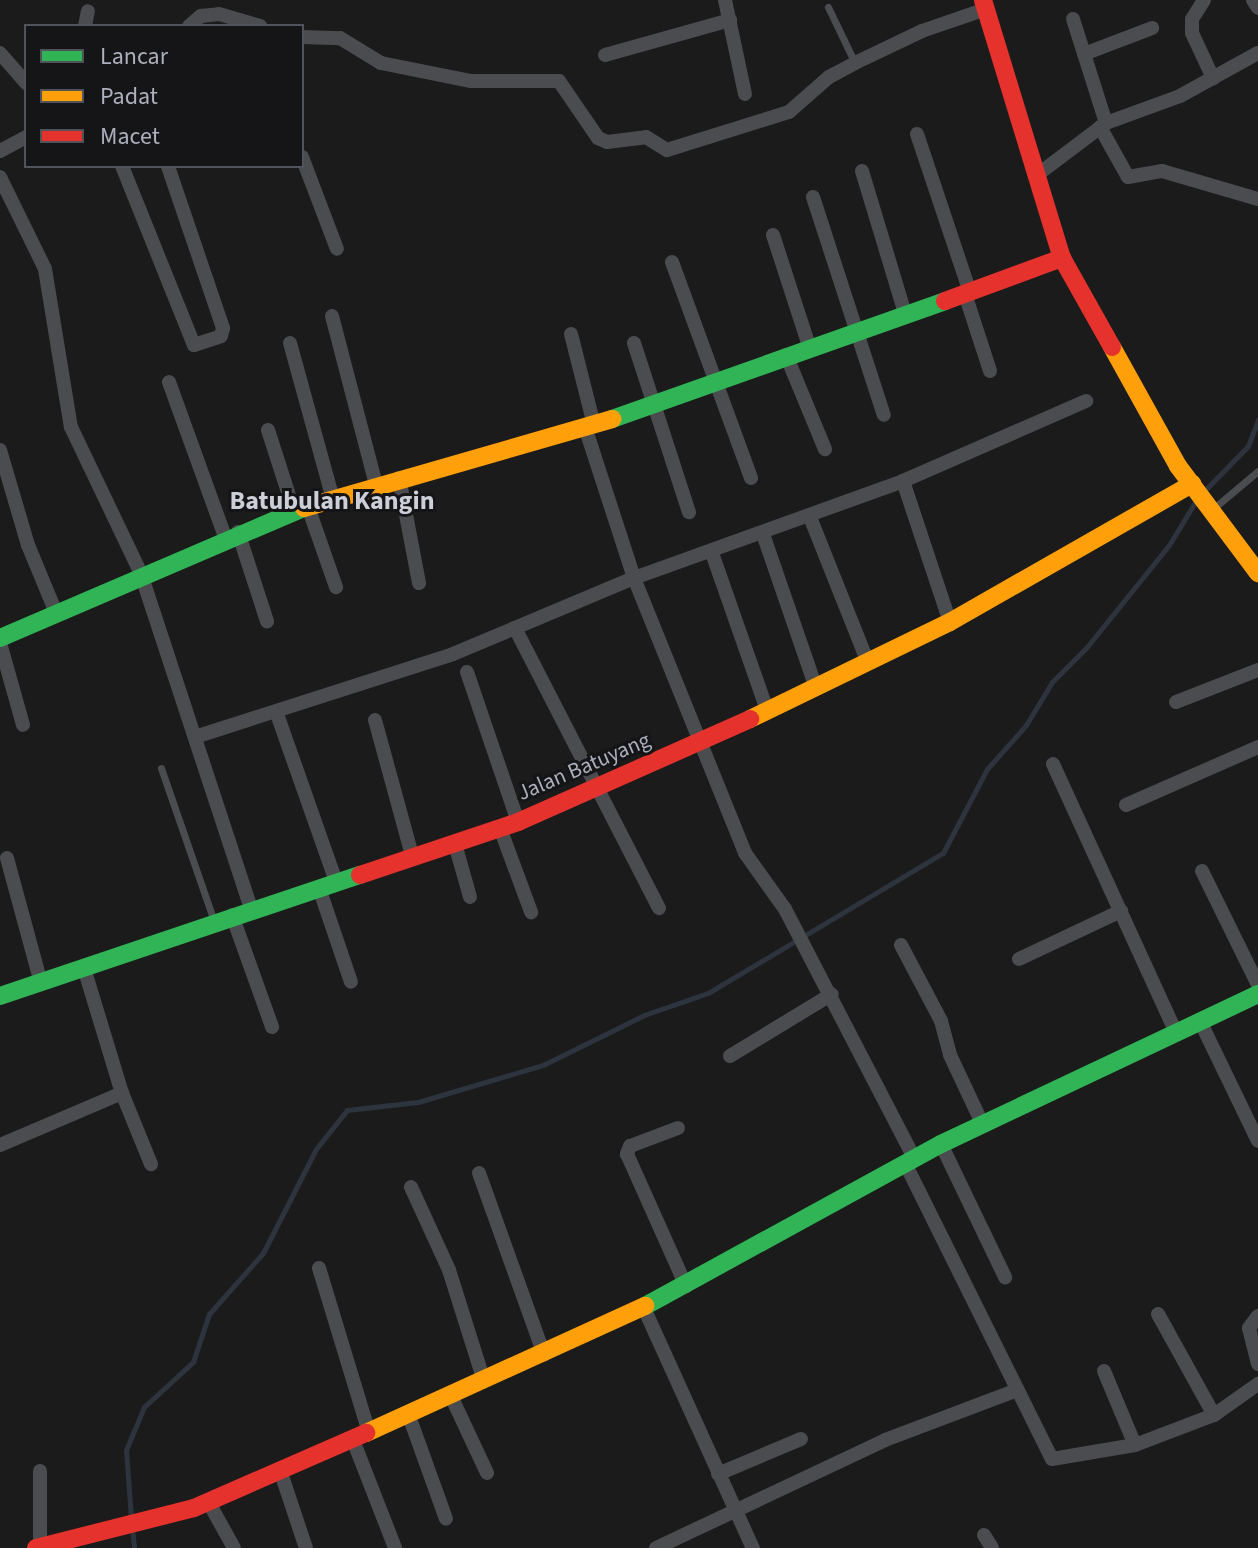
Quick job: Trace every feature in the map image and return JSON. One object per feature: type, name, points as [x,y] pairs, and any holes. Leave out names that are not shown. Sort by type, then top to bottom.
[{"type":"street","points":[[725,0],[745,94]]},
{"type":"street","points":[[1204,0],[1192,19],[1192,33],[1213,78]]},
{"type":"street","points":[[1253,0],[1258,8]]},
{"type":"street","points":[[304,37],[340,38],[381,63],[471,81],[551,78],[566,86],[598,138],[607,142],[646,137],[667,150],[789,112],[829,77],[984,4],[1062,258],[1178,466],[1256,568]]},
{"type":"street","points":[[191,24],[201,16],[219,14],[251,24]]},
{"type":"street","points":[[1073,19],[1103,125],[1128,177],[1162,171],[1258,199]]},
{"type":"street","points":[[605,55],[730,20]]},
{"type":"street","points":[[1084,54],[1152,28]]},
{"type":"street","points":[[0,53],[24,81]]},
{"type":"street","points":[[1037,175],[1103,125],[1213,78],[1258,53]]},
{"type":"street","points":[[917,134],[990,371]]},
{"type":"street","points":[[0,151],[24,138]]},
{"type":"street","points":[[304,162],[337,249]]},
{"type":"street","points":[[123,168],[194,345],[221,336],[223,328],[169,168]]},
{"type":"street","points":[[862,171],[905,313]]},
{"type":"street","points":[[0,177],[45,269],[71,427],[141,574],[198,736],[251,908]]},
{"type":"street","points":[[813,197],[884,415]]},
{"type":"street","points":[[773,235],[809,346]]},
{"type":"street","points":[[23,725],[0,641],[141,574],[231,534],[301,509],[399,478],[656,406],[809,346],[1062,258]]},
{"type":"street","points":[[672,262],[751,478]]},
{"type":"street","points":[[332,316],[376,485]]},
{"type":"street","points":[[571,334],[589,426],[634,578],[745,853],[793,924],[832,994],[1052,1459],[1135,1445],[1214,1415],[1258,1384]]},
{"type":"street","points":[[290,343],[333,499]]},
{"type":"street","points":[[634,343],[689,512]]},
{"type":"street","points":[[786,355],[825,449]]},
{"type":"street","points":[[169,382],[267,621]]},
{"type":"street","points":[[198,736],[277,714],[515,628],[634,578],[810,517],[903,481],[1086,401]]},
{"type":"street","points":[[268,430],[336,587]]},
{"type":"street","points":[[0,450],[28,545],[57,615]]},
{"type":"street","points":[[1155,507],[1178,466]]},
{"type":"street","points":[[399,478],[419,583]]},
{"type":"street","points":[[903,481],[950,622]]},
{"type":"street","name":"Jalan Batuyang","points":[[0,996],[251,908],[413,859],[509,825],[594,789],[700,743],[950,622],[1194,487]]},
{"type":"street","points":[[810,517],[868,663]]},
{"type":"street","points":[[763,534],[816,688]]},
{"type":"street","points":[[712,553],[767,710]]},
{"type":"street","points":[[515,628],[594,789],[659,908]]},
{"type":"street","points":[[1176,702],[1258,670]]},
{"type":"street","points":[[467,672],[531,912]]},
{"type":"street","points":[[277,714],[328,885],[351,982]]},
{"type":"street","points":[[375,720],[413,859]]},
{"type":"street","points":[[1126,805],[1258,747]]},
{"type":"street","points":[[1053,764],[1176,1033]]},
{"type":"street","points":[[455,844],[470,897]]},
{"type":"street","points":[[7,858],[41,983]]},
{"type":"street","points":[[1202,871],[1258,985]]},
{"type":"street","points":[[1019,959],[1121,911]]},
{"type":"street","points":[[223,918],[272,1027]]},
{"type":"street","points":[[901,945],[941,1021],[950,1055],[983,1125]]},
{"type":"street","points":[[84,968],[122,1093],[151,1164]]},
{"type":"street","points":[[730,1056],[832,994]]},
{"type":"street","points":[[40,1471],[38,1547],[209,1503],[544,1355],[686,1286],[941,1144],[1258,994]]},
{"type":"street","points":[[1200,1021],[1258,1141]]},
{"type":"street","points":[[0,1145],[122,1093]]},
{"type":"street","points":[[678,1128],[630,1146],[627,1154],[686,1286]]},
{"type":"street","points":[[941,1144],[1005,1277]]},
{"type":"street","points":[[479,1173],[544,1355]]},
{"type":"street","points":[[411,1187],[449,1270],[484,1381]]},
{"type":"street","points":[[319,1268],[361,1436],[395,1548]]},
{"type":"street","points":[[643,1306],[753,1548]]},
{"type":"street","points":[[1158,1314],[1214,1415]]},
{"type":"street","points":[[1258,1316],[1249,1328],[1258,1364]]},
{"type":"street","points":[[1104,1371],[1135,1445]]},
{"type":"street","points":[[656,1548],[736,1514],[885,1440],[1017,1390]]},
{"type":"street","points":[[451,1396],[487,1473]]},
{"type":"street","points":[[409,1416],[446,1519]]},
{"type":"street","points":[[718,1474],[801,1439]]},
{"type":"street","points":[[280,1470],[306,1548]]},
{"type":"street","points":[[209,1503],[234,1548]]},
{"type":"lane","points":[[828,7],[855,63]]},
{"type":"lane","points":[[1211,508],[1258,471]]},
{"type":"lane","points":[[161,768],[223,918]]},
{"type":"waterway","points":[[1204,491],[1248,446],[1258,420]]},
{"type":"waterway","points":[[131,1518],[126,1450],[144,1407],[193,1362],[209,1314],[263,1253],[316,1149],[347,1110],[418,1102],[543,1065],[644,1015],[708,993],[943,853],[987,769],[1026,725],[1052,682],[1086,648],[1169,545],[1197,499]]},
{"type":"waterway","points":[[132,1528],[134,1548]]},
{"type":"traffic: fast","points":[[612,419],[945,301]]},
{"type":"traffic: fast","points":[[0,638],[304,508]]},
{"type":"traffic: fast","points":[[0,996],[360,875]]},
{"type":"traffic: fast","points":[[645,1306],[941,1144],[1258,994]]},
{"type":"traffic: slow","points":[[1112,347],[1178,466],[1258,573]]},
{"type":"traffic: slow","points":[[304,508],[612,419]]},
{"type":"traffic: slow","points":[[750,719],[950,622],[1192,484]]},
{"type":"traffic: slow","points":[[366,1433],[645,1306]]},
{"type":"traffic: jam","points":[[983,0],[1062,258],[1112,347]]},
{"type":"traffic: jam","points":[[945,301],[1062,258]]},
{"type":"traffic: jam","points":[[360,875],[518,822],[750,719]]},
{"type":"traffic: jam","points":[[36,1548],[194,1508],[366,1433]]},
{"type":"district","name":"Batubulan Kangin","points":[[332,501]]}]
